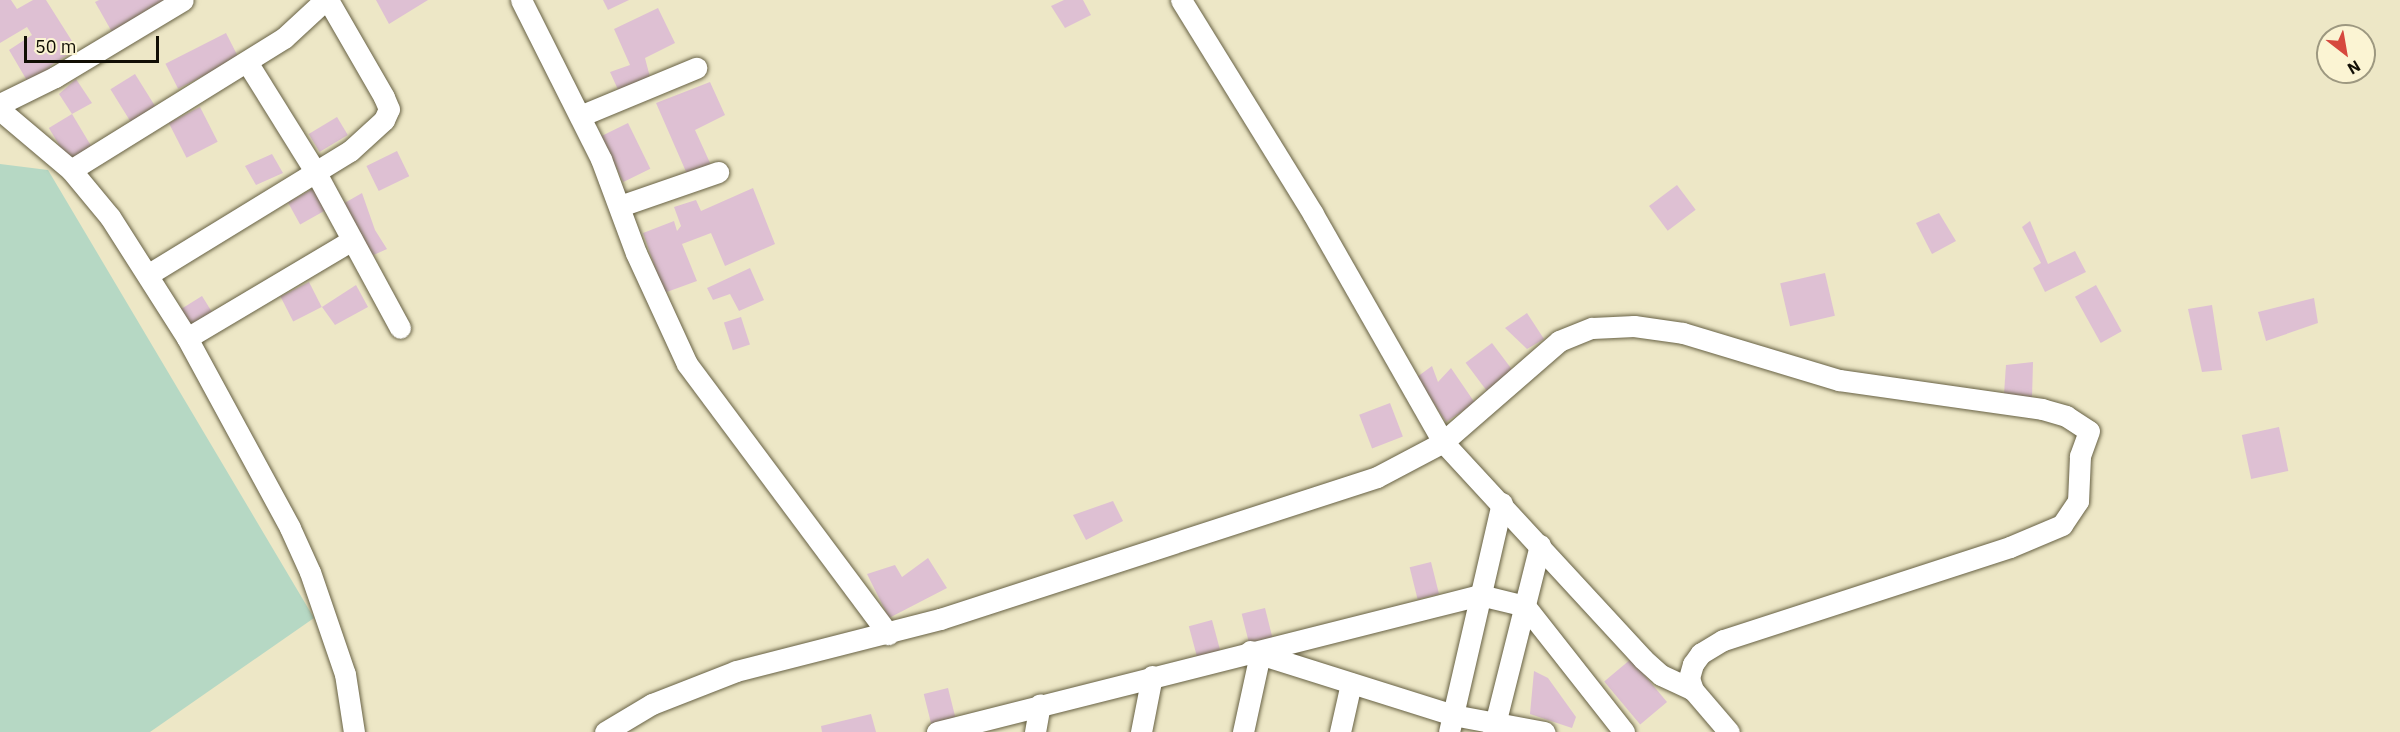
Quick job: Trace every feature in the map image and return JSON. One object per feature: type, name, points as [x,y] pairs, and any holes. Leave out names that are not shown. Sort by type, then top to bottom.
[{"type":"street","points":[[0,104],[55,77],[183,0]]},
{"type":"street","points":[[71,170],[284,38],[326,0],[388,108],[372,134],[316,172],[149,274]]},
{"type":"street","points":[[521,0],[580,116],[620,206],[636,253],[687,364],[888,634]]},
{"type":"street","points":[[1181,0],[1313,214],[1443,442],[1502,503],[1643,659],[1661,675],[1693,690]]},
{"type":"street","points":[[247,62],[316,172],[400,328]]},
{"type":"street","points":[[580,116],[696,68]]},
{"type":"street","points":[[0,110],[71,170],[110,217],[149,274],[187,338],[290,528],[310,572],[345,674],[354,732]]},
{"type":"street","points":[[620,206],[718,172]]},
{"type":"street","points":[[187,338],[352,240]]},
{"type":"street","points":[[605,732],[691,687],[888,634],[1377,477],[1443,442],[1558,341],[1592,328],[1634,326],[1683,333],[1839,380],[2042,409],[2066,416],[2089,431],[2080,456],[2078,501],[2062,525],[2010,547],[1723,640],[1701,653],[1693,664],[1689,678],[1693,690],[1729,732]]},
{"type":"street","points":[[1451,723],[1502,503]]},
{"type":"street","points":[[1494,728],[1540,545]]},
{"type":"street","points":[[937,732],[1040,704],[1480,595],[1525,606],[1623,732]]},
{"type":"street","points":[[1255,652],[1352,683],[1451,723],[1544,732]]},
{"type":"street","points":[[1244,732],[1255,652]]},
{"type":"street","points":[[1142,732],[1152,676]]},
{"type":"street","points":[[1340,732],[1352,683]]},
{"type":"street","points":[[1035,732],[1040,704]]},
{"type":"green space","points":[[0,164],[48,170],[314,618],[150,732],[0,732]]},
{"type":"building","points":[[0,0],[11,0],[17,9],[33,0],[46,0],[77,49],[50,66],[53,71],[29,84],[9,50],[32,35],[27,27],[0,43]]},
{"type":"building","points":[[99,0],[168,0],[112,32],[95,2]]},
{"type":"building","points":[[376,0],[428,0],[389,24]]},
{"type":"building","points":[[603,0],[629,0],[608,10]]},
{"type":"building","points":[[1064,0],[1083,0],[1091,15],[1065,28],[1051,6]]},
{"type":"building","points":[[658,8],[675,43],[645,58],[651,81],[620,94],[610,72],[630,65],[614,29]]},
{"type":"building","points":[[226,33],[239,58],[178,89],[165,64]]},
{"type":"building","points":[[135,74],[156,107],[131,122],[110,89]]},
{"type":"building","points":[[76,79],[92,103],[72,114],[59,94]]},
{"type":"building","points":[[710,82],[725,115],[695,130],[711,165],[687,174],[656,103]]},
{"type":"building","points":[[200,107],[218,142],[187,158],[169,123]]},
{"type":"building","points":[[72,114],[93,149],[70,163],[49,128]]},
{"type":"building","points":[[337,117],[348,135],[320,152],[309,134]]},
{"type":"building","points":[[628,123],[650,169],[623,182],[601,136]]},
{"type":"building","points":[[397,151],[409,176],[379,191],[366,166]]},
{"type":"building","points":[[272,154],[283,173],[256,185],[245,166]]},
{"type":"building","points":[[1677,185],[1696,210],[1668,231],[1649,206]]},
{"type":"building","points":[[316,187],[328,209],[300,224],[288,203]]},
{"type":"building","points":[[753,188],[775,244],[725,266],[711,233],[682,244],[697,281],[664,293],[643,233],[674,221],[677,231],[681,226],[674,207],[696,200],[701,211]]},
{"type":"building","points":[[362,193],[375,230],[387,249],[367,258],[341,205]]},
{"type":"building","points":[[1939,213],[1956,241],[1932,254],[1916,223]]},
{"type":"building","points":[[2030,221],[2048,264],[2075,251],[2086,272],[2045,292],[2033,268],[2041,263],[2022,227]]},
{"type":"building","points":[[750,268],[764,300],[739,311],[730,294],[713,300],[707,288]]},
{"type":"building","points":[[1825,273],[1835,316],[1790,326],[1780,283]]},
{"type":"building","points":[[309,282],[322,307],[293,321],[280,297]]},
{"type":"building","points":[[356,285],[368,307],[335,325],[322,307]]},
{"type":"building","points":[[2096,285],[2122,331],[2101,343],[2075,297]]},
{"type":"building","points":[[202,296],[214,315],[192,328],[180,310]]},
{"type":"building","points":[[2314,298],[2318,323],[2266,341],[2258,312]]},
{"type":"building","points":[[2212,305],[2222,370],[2202,372],[2188,309]]},
{"type":"building","points":[[1527,313],[1544,339],[1527,349],[1505,328]]},
{"type":"building","points":[[741,317],[750,345],[733,350],[724,323]]},
{"type":"building","points":[[1492,343],[1514,372],[1487,392],[1466,363]]},
{"type":"building","points":[[2033,362],[2032,398],[2004,394],[2006,365]]},
{"type":"building","points":[[1432,366],[1438,382],[1451,368],[1475,403],[1446,422],[1417,377]]},
{"type":"building","points":[[1390,403],[1403,437],[1372,448],[1359,415]]},
{"type":"building","points":[[2279,427],[2288,471],[2251,479],[2242,435]]},
{"type":"building","points":[[1113,501],[1123,521],[1086,540],[1073,515]]},
{"type":"building","points":[[928,558],[947,588],[889,618],[867,574],[895,565],[902,577]]},
{"type":"building","points":[[1431,562],[1439,594],[1418,599],[1410,567]]},
{"type":"building","points":[[1265,608],[1273,641],[1250,647],[1242,614]]},
{"type":"building","points":[[1212,620],[1221,653],[1198,659],[1189,626]]},
{"type":"building","points":[[1631,659],[1667,702],[1640,724],[1604,681]]},
{"type":"building","points":[[1534,671],[1548,678],[1576,717],[1572,728],[1530,714]]},
{"type":"building","points":[[948,688],[956,721],[932,727],[924,694]]},
{"type":"building","points":[[871,714],[876,732],[822,732],[821,726]]}]
